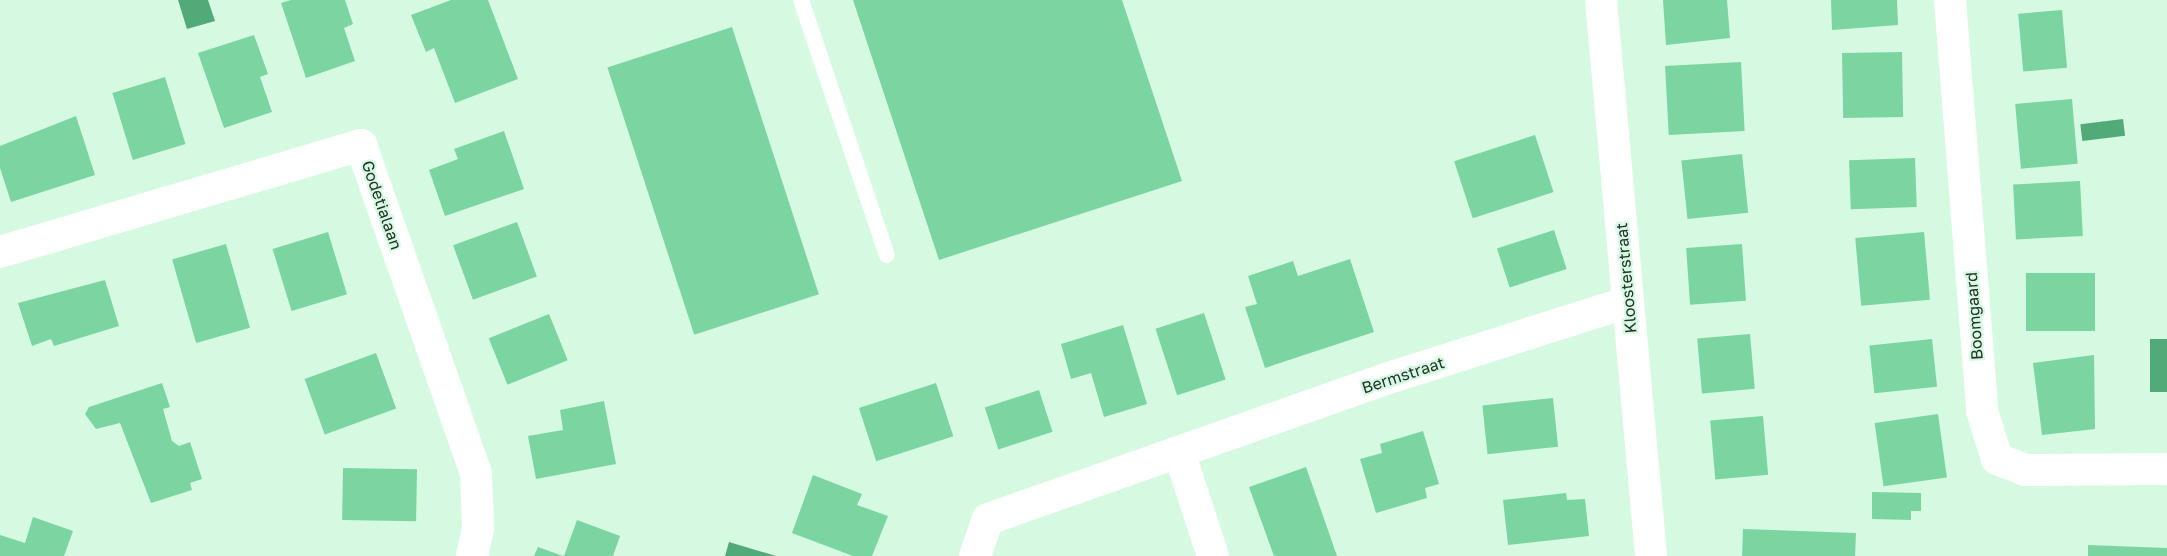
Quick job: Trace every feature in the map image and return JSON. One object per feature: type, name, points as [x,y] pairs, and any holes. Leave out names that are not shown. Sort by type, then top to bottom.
[{"type":"street","name":"Kloosterstraat","points":[[1601,0],[1652,556]]},
{"type":"street","name":"Boomgaard","points":[[1950,0],[1982,411],[1997,459],[2025,470],[2167,469]]},
{"type":"street","name":"Godetialaan","points":[[0,252],[362,145],[476,473],[478,528],[472,556]]},
{"type":"street","name":"Bermstraat","points":[[975,556],[988,519],[1179,452],[1628,302]]},
{"type":"street","points":[[1179,452],[1213,556]]},
{"type":"lane","points":[[801,0],[887,255]]},
{"type":"shaded area","points":[[178,0],[208,0],[215,21],[187,29]]},
{"type":"shaded area","points":[[2123,119],[2125,136],[2082,141],[2080,124]]},
{"type":"shaded area","points":[[2150,339],[2167,339],[2167,392],[2150,392]]},
{"type":"shaded area","points":[[729,542],[776,556],[725,556]]},
{"type":"building","points":[[291,0],[345,0],[353,24],[344,28],[355,61],[306,78],[281,3]]},
{"type":"building","points":[[451,0],[488,0],[518,79],[455,103],[434,48],[426,52],[411,15]]},
{"type":"building","points":[[853,0],[1122,0],[1182,181],[939,260]]},
{"type":"building","points":[[1663,0],[1727,0],[1730,38],[1666,45]]},
{"type":"building","points":[[1831,0],[1897,0],[1898,25],[1832,30]]},
{"type":"building","points":[[2062,10],[2067,68],[2023,72],[2018,14]]},
{"type":"building","points":[[732,27],[819,294],[694,335],[607,67]]},
{"type":"building","points":[[254,35],[268,74],[260,77],[272,112],[224,128],[198,53]]},
{"type":"building","points":[[1902,52],[1903,117],[1843,118],[1842,53]]},
{"type":"building","points":[[1741,62],[1745,131],[1669,135],[1665,66]]},
{"type":"building","points":[[165,77],[185,144],[133,160],[112,93]]},
{"type":"building","points":[[2072,99],[2078,164],[2021,169],[2015,104]]},
{"type":"building","points":[[76,116],[95,175],[11,202],[0,168],[0,146]]},
{"type":"building","points":[[504,131],[524,189],[445,216],[429,170],[458,159],[454,149]]},
{"type":"building","points":[[1535,135],[1554,192],[1473,218],[1454,161]]},
{"type":"building","points":[[1742,154],[1748,213],[1688,219],[1681,160]]},
{"type":"building","points":[[1915,158],[1917,207],[1851,209],[1849,160]]},
{"type":"building","points":[[2080,181],[2083,236],[2016,239],[2013,185]]},
{"type":"building","points":[[517,222],[537,277],[473,300],[453,245]]},
{"type":"building","points":[[1554,230],[1567,269],[1510,288],[1497,249]]},
{"type":"building","points":[[328,232],[347,294],[292,311],[273,249]]},
{"type":"building","points":[[1924,232],[1930,300],[1861,306],[1855,238]]},
{"type":"building","points":[[226,244],[250,328],[196,343],[172,259]]},
{"type":"building","points":[[1742,244],[1746,301],[1690,305],[1686,248]]},
{"type":"building","points":[[1350,259],[1374,332],[1265,368],[1245,307],[1257,304],[1248,276],[1293,261],[1298,276]]},
{"type":"building","points":[[2026,273],[2095,273],[2095,331],[2026,331]]},
{"type":"building","points":[[105,280],[119,326],[54,346],[51,339],[32,346],[18,303]]},
{"type":"building","points":[[1204,313],[1226,380],[1177,395],[1155,329]]},
{"type":"building","points":[[549,314],[568,360],[507,385],[489,338]]},
{"type":"building","points":[[1123,325],[1147,404],[1104,417],[1091,373],[1071,379],[1061,344]]},
{"type":"building","points":[[1750,334],[1755,389],[1702,393],[1697,339]]},
{"type":"building","points":[[1932,339],[1937,387],[1874,393],[1869,346]]},
{"type":"building","points":[[376,353],[396,408],[325,434],[305,379]]},
{"type":"building","points":[[2094,355],[2095,429],[2042,435],[2033,363]]},
{"type":"building","points":[[162,383],[170,407],[163,409],[172,441],[179,446],[190,442],[202,479],[190,483],[192,490],[151,503],[120,423],[96,429],[85,414],[89,407]]},
{"type":"building","points":[[936,383],[953,436],[876,461],[859,408]]},
{"type":"building","points":[[1039,390],[1053,432],[998,449],[985,408]]},
{"type":"building","points":[[1553,398],[1558,447],[1488,454],[1482,405]]},
{"type":"building","points":[[604,401],[616,464],[536,479],[528,436],[563,430],[560,410]]},
{"type":"building","points":[[1938,414],[1947,477],[1884,486],[1875,423]]},
{"type":"building","points":[[1763,416],[1768,475],[1715,479],[1710,421]]},
{"type":"building","points":[[1423,431],[1439,484],[1425,488],[1427,498],[1376,513],[1360,459],[1382,453],[1380,444]]},
{"type":"building","points":[[1306,467],[1337,556],[1274,556],[1249,487]]},
{"type":"building","points":[[343,468],[417,469],[416,521],[342,520]]},
{"type":"building","points":[[813,475],[862,494],[857,505],[888,516],[872,556],[853,556],[792,533]]},
{"type":"building","points":[[1872,492],[1921,493],[1921,511],[1911,511],[1911,520],[1872,519]]},
{"type":"building","points":[[1566,493],[1567,500],[1585,499],[1589,536],[1508,545],[1503,500]]},
{"type":"building","points":[[33,517],[73,531],[64,556],[0,556],[0,535],[25,543]]},
{"type":"building","points":[[577,520],[620,536],[613,556],[564,556]]},
{"type":"building","points":[[1743,529],[1856,533],[1855,556],[1742,556]]},
{"type":"building","points":[[2088,545],[2167,548],[2167,556],[2088,556]]},
{"type":"building","points":[[538,547],[563,556],[534,556]]}]
